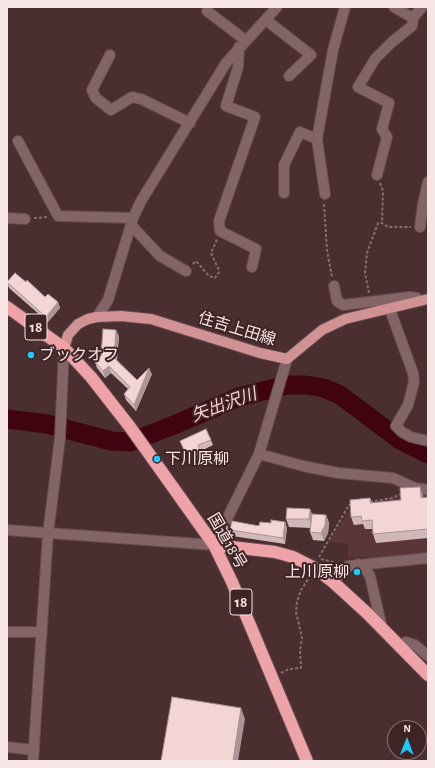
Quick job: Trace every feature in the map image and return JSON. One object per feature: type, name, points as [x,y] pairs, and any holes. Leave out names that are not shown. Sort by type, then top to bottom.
[{"type":"highway","name":"18","points":[[7,307],[64,348]]},
{"type":"highway","name":"国道18号","points":[[64,348],[91,377],[130,427],[214,546],[232,582],[307,761]]},
{"type":"highway","points":[[214,546],[275,552],[316,563],[333,582],[382,628],[428,675]]},
{"type":"main road","name":"住吉上田線","points":[[64,348],[68,335],[78,324],[88,319],[97,317],[121,316],[151,319],[260,353],[287,359],[322,330],[334,324],[378,310],[423,300]]},
{"type":"street","points":[[97,317],[108,300],[132,221],[141,201],[190,123],[213,81],[242,44],[277,7]]},
{"type":"street","points":[[325,194],[317,139],[344,7]]},
{"type":"street","points":[[394,7],[413,18]]},
{"type":"street","points":[[377,175],[387,137],[382,129],[389,103],[358,87],[375,59],[392,42],[412,26],[413,18],[422,7]]},
{"type":"street","points":[[207,11],[242,44]]},
{"type":"street","points":[[266,20],[311,55],[289,76]]},
{"type":"street","points":[[242,44],[238,67],[226,106],[255,117],[219,221],[220,231],[256,249],[252,267]]},
{"type":"street","points":[[110,55],[92,90],[96,98],[112,110],[132,97],[141,99],[190,123]]},
{"type":"street","points":[[284,192],[284,165],[300,132],[317,139]]},
{"type":"street","points":[[18,141],[58,216],[132,221],[160,256],[186,271]]},
{"type":"street","points":[[420,227],[428,182]]},
{"type":"street","points":[[7,218],[25,219]]},
{"type":"street","points":[[334,286],[337,302],[340,304],[377,305],[378,310]]},
{"type":"street","points":[[355,304],[410,297],[423,300]]},
{"type":"street","points":[[389,308],[413,373],[414,382],[404,415],[396,426],[402,432],[411,437],[428,441]]},
{"type":"street","points":[[33,761],[48,534],[62,414],[64,348]]},
{"type":"street","points":[[7,530],[214,546],[259,454],[287,359]]},
{"type":"street","points":[[259,454],[303,466],[338,473],[393,478],[415,488],[428,490]]},
{"type":"street","points":[[333,582],[345,568],[358,564],[428,558]]},
{"type":"street","points":[[358,564],[366,570],[370,576],[382,628]]},
{"type":"street","points":[[7,632],[42,632]]},
{"type":"street","points":[[400,646],[406,642],[415,645],[428,656]]},
{"type":"street","points":[[7,747],[34,750]]},
{"type":"path","points":[[377,175],[383,191],[382,223]]},
{"type":"path","points":[[325,194],[324,210],[327,250],[329,269],[334,286]]},
{"type":"path","points":[[25,219],[58,216]]},
{"type":"path","points":[[370,301],[365,273],[367,253],[378,223],[382,223]]},
{"type":"path","points":[[382,223],[388,227],[420,227]]},
{"type":"path","points":[[186,271],[196,261],[209,276],[215,278],[218,268],[210,253],[220,231]]},
{"type":"path","points":[[367,503],[392,498],[415,488]]},
{"type":"path","points":[[273,678],[289,669],[301,668],[300,651],[302,638],[296,612],[297,602],[301,590],[349,506],[355,505]]},
{"type":"shaded area","points":[[410,492],[428,493],[428,562],[369,560],[367,557],[348,557],[348,544],[329,542],[351,507],[392,499]]},
{"type":"building","points":[[15,273],[26,282],[27,280],[45,297],[48,294],[58,302],[46,317],[7,282]]},
{"type":"building","points":[[103,329],[116,330],[114,358],[137,380],[149,368],[134,405],[124,394],[130,387],[109,366],[103,371],[95,362],[101,356]]},
{"type":"building","points":[[206,429],[211,440],[198,445],[201,453],[188,459],[180,441]]},
{"type":"building","points":[[420,487],[421,498],[428,497],[428,529],[373,534],[372,520],[362,521],[361,516],[351,517],[350,500],[370,498],[370,503],[401,500],[400,488]]},
{"type":"building","points":[[287,508],[310,509],[309,519],[286,519]]},
{"type":"building","points":[[312,514],[326,515],[325,525],[321,533],[310,532]]},
{"type":"building","points":[[271,520],[285,522],[283,538],[230,530],[232,521],[259,526],[260,522],[271,523]]},
{"type":"building","points":[[172,697],[241,708],[233,761],[161,761]]},
{"type":"waterway","name":"矢出沢川","points":[[7,419],[47,424],[111,441],[130,442],[239,397],[287,385],[306,385],[324,388],[340,395],[400,440],[428,454]]},
{"type":"place","name":"ブックオフ","points":[[31,355]]},
{"type":"place","name":"下川原柳","points":[[157,459]]},
{"type":"place","name":"上川原柳","points":[[357,572]]}]
